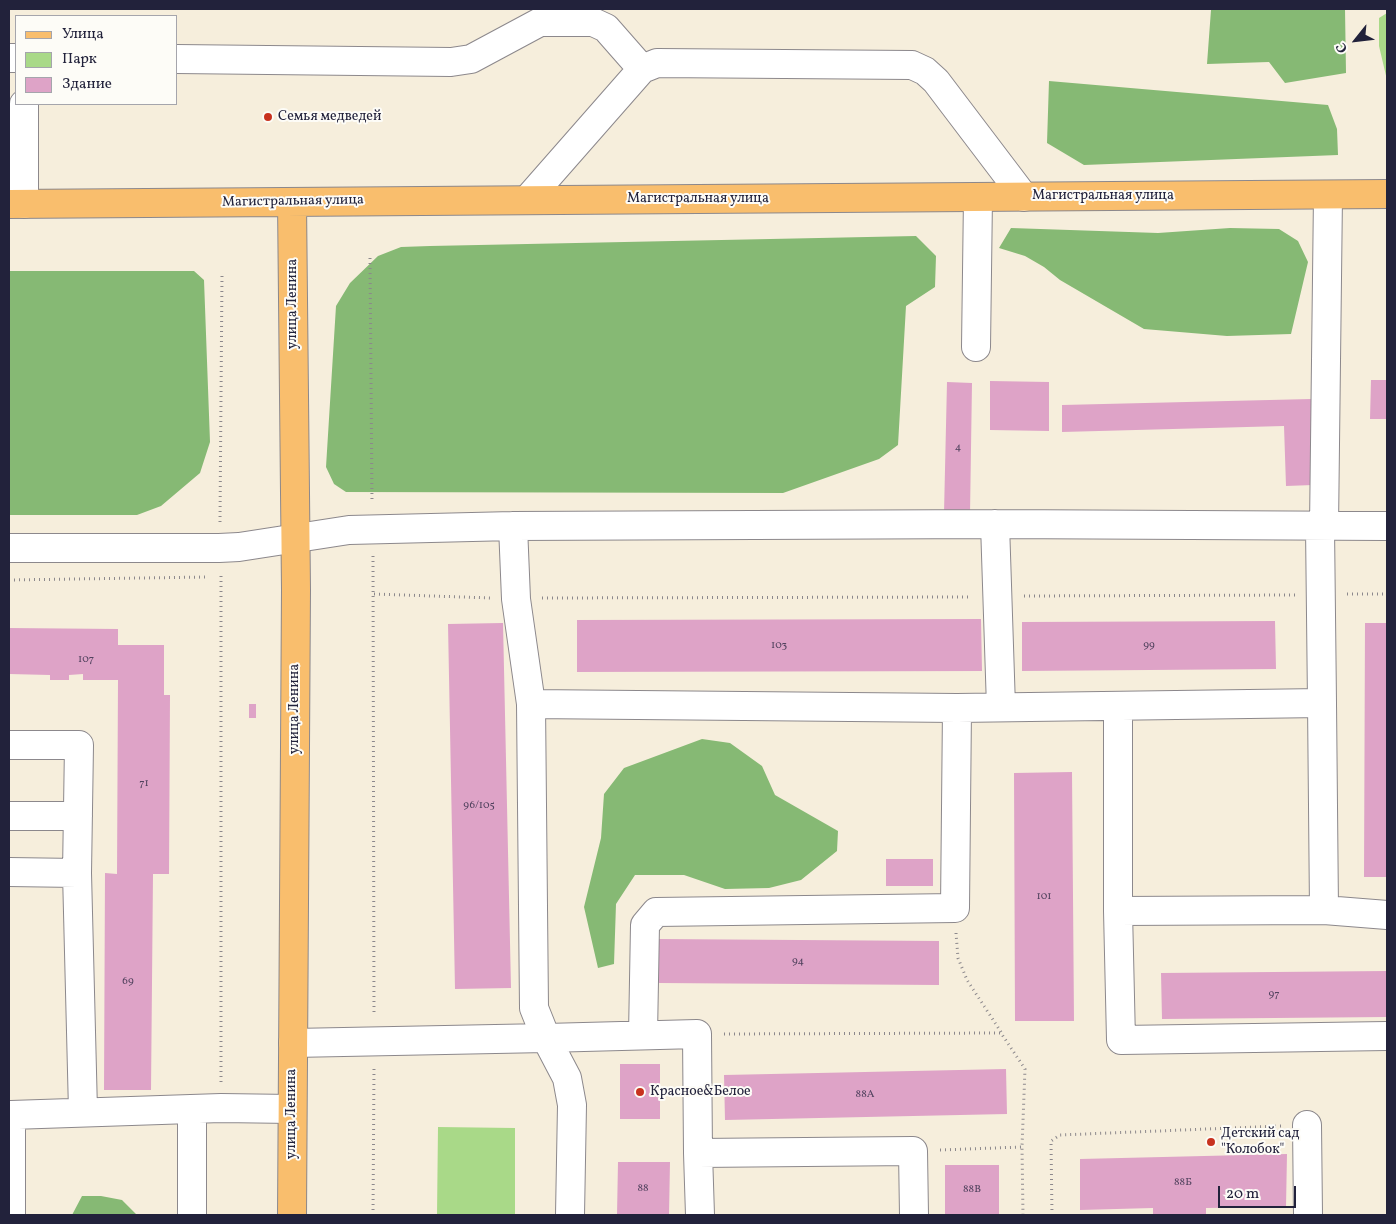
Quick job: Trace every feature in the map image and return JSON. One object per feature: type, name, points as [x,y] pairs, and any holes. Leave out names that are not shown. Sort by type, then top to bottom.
[{"type":"main road","name":"Магистральная улица","points":[[16,204],[1387,194]]},
{"type":"main road","name":"улица Ленина","points":[[292,202],[295,538],[292,1215]]},
{"type":"street","points":[[178,60],[451,62],[471,59],[540,22],[593,22],[606,28],[642,69]]},
{"type":"street","points":[[527,200],[642,69],[657,63],[912,65],[925,71],[936,81],[1024,197]]},
{"type":"street","points":[[16,204],[24,105]]},
{"type":"street","points":[[1324,910],[1321,594],[1328,195]]},
{"type":"street","points":[[976,347],[978,198]]},
{"type":"street","points":[[995,524],[1001,707]]},
{"type":"street","points":[[9,548],[220,548],[349,530],[512,526],[995,524],[1387,526]]},
{"type":"street","points":[[512,526],[516,598],[531,704],[534,1008],[546,1038],[567,1078],[572,1104],[570,1215]]},
{"type":"street","points":[[531,704],[1118,708],[1322,703]]},
{"type":"street","points":[[643,1035],[645,925],[656,912],[955,908],[957,708]]},
{"type":"street","points":[[1118,708],[1120,1040],[1387,1036]]},
{"type":"street","points":[[9,745],[79,745],[77,873],[83,1111]]},
{"type":"street","points":[[9,816],[78,816]]},
{"type":"street","points":[[9,872],[77,873]]},
{"type":"street","points":[[1118,911],[1324,910],[1387,915]]},
{"type":"street","points":[[293,1043],[696,1034],[700,1215]]},
{"type":"street","points":[[11,1215],[12,1115],[83,1111],[221,1108],[292,1109]]},
{"type":"street","points":[[192,1109],[192,1215]]},
{"type":"street","points":[[1307,1126],[1308,1215]]},
{"type":"street","points":[[698,1153],[913,1151],[914,1215]]},
{"type":"path","points":[[370,258],[374,594],[373,1215]]},
{"type":"path","points":[[221,1108],[222,577],[220,548],[222,274]]},
{"type":"path","points":[[9,580],[222,577]]},
{"type":"path","points":[[374,594],[516,598],[1387,594]]},
{"type":"path","points":[[955,908],[958,958],[967,980],[1025,1069],[1022,1147],[1023,1215]]},
{"type":"path","points":[[696,1034],[1001,1033]]},
{"type":"path","points":[[1052,1215],[1051,1141],[1060,1135],[1307,1126]]},
{"type":"path","points":[[913,1151],[1022,1147]]},
{"type":"green space","points":[[1209,9],[1345,9],[1346,73],[1285,83],[1269,62],[1207,64],[1211,10]]},
{"type":"green space","points":[[1387,13],[1387,80],[1379,46],[1379,18]]},
{"type":"green space","points":[[1049,81],[1328,105],[1337,129],[1338,155],[1084,165],[1047,143]]},
{"type":"green space","points":[[1011,228],[1158,233],[1230,228],[1279,229],[1298,241],[1308,262],[1291,334],[1227,336],[1144,329],[1060,280],[1044,267],[1025,256],[999,248]]},
{"type":"green space","points":[[916,236],[936,256],[935,287],[906,306],[898,445],[879,459],[783,493],[346,492],[334,484],[326,467],[336,306],[350,283],[378,256],[401,247]]},
{"type":"green space","points":[[9,271],[194,271],[204,280],[210,442],[200,473],[161,506],[137,515],[9,515]]},
{"type":"green space","points":[[702,739],[730,743],[762,766],[775,795],[838,831],[837,851],[801,880],[769,888],[725,889],[684,875],[635,875],[616,904],[614,964],[598,968],[584,907],[601,838],[604,794],[624,768]]},
{"type":"green space","points":[[438,1127],[515,1128],[515,1215],[437,1215]]},
{"type":"green space","points":[[82,1196],[101,1196],[122,1200],[137,1215],[72,1215]]},
{"type":"building","points":[[1371,380],[1387,380],[1387,419],[1370,419]]},
{"type":"building","points":[[990,381],[1049,382],[1049,431],[990,430]]},
{"type":"building","points":[[947,382],[972,383],[970,514],[944,513]]},
{"type":"building","points":[[1311,399],[1313,485],[1286,486],[1284,426],[1062,432],[1062,405]]},
{"type":"building","points":[[981,619],[982,671],[577,672],[577,620]]},
{"type":"building","points":[[1275,621],[1276,669],[1022,671],[1022,622]]},
{"type":"building","points":[[503,623],[511,988],[455,989],[448,624]]},
{"type":"building","points":[[1365,623],[1387,623],[1387,877],[1364,877]]},
{"type":"building","points":[[9,628],[118,629],[118,645],[164,645],[164,695],[170,695],[169,874],[153,874],[151,1090],[104,1090],[105,873],[117,874],[118,680],[83,680],[83,674],[69,675],[69,680],[50,680],[50,675],[9,674]]},
{"type":"building","points":[[249,704],[256,704],[256,718],[249,718]]},
{"type":"building","points":[[1072,772],[1074,1021],[1015,1021],[1014,773]]},
{"type":"building","points":[[886,859],[933,859],[933,886],[886,886]]},
{"type":"building","points":[[658,939],[939,941],[939,985],[659,983]]},
{"type":"building","points":[[1387,971],[1387,1017],[1162,1019],[1161,973]]},
{"type":"building","name":"Красное&Белое","points":[[620,1064],[660,1064],[660,1119],[620,1119]]},
{"type":"building","points":[[1006,1069],[1007,1114],[725,1120],[724,1075]]},
{"type":"building","points":[[1287,1154],[1286,1207],[1206,1208],[1206,1215],[1153,1215],[1153,1208],[1080,1210],[1080,1159]]},
{"type":"building","points":[[618,1162],[670,1162],[669,1215],[617,1215]]},
{"type":"building","points":[[945,1165],[999,1165],[999,1215],[945,1215]]},
{"type":"place","name":"Семья медведей","points":[[268,117]]},
{"type":"place","name":"Красное&Белое","points":[[640,1092]]},
{"type":"place","name":"Детский сад \"Колобок\"","points":[[1211,1142]]}]
